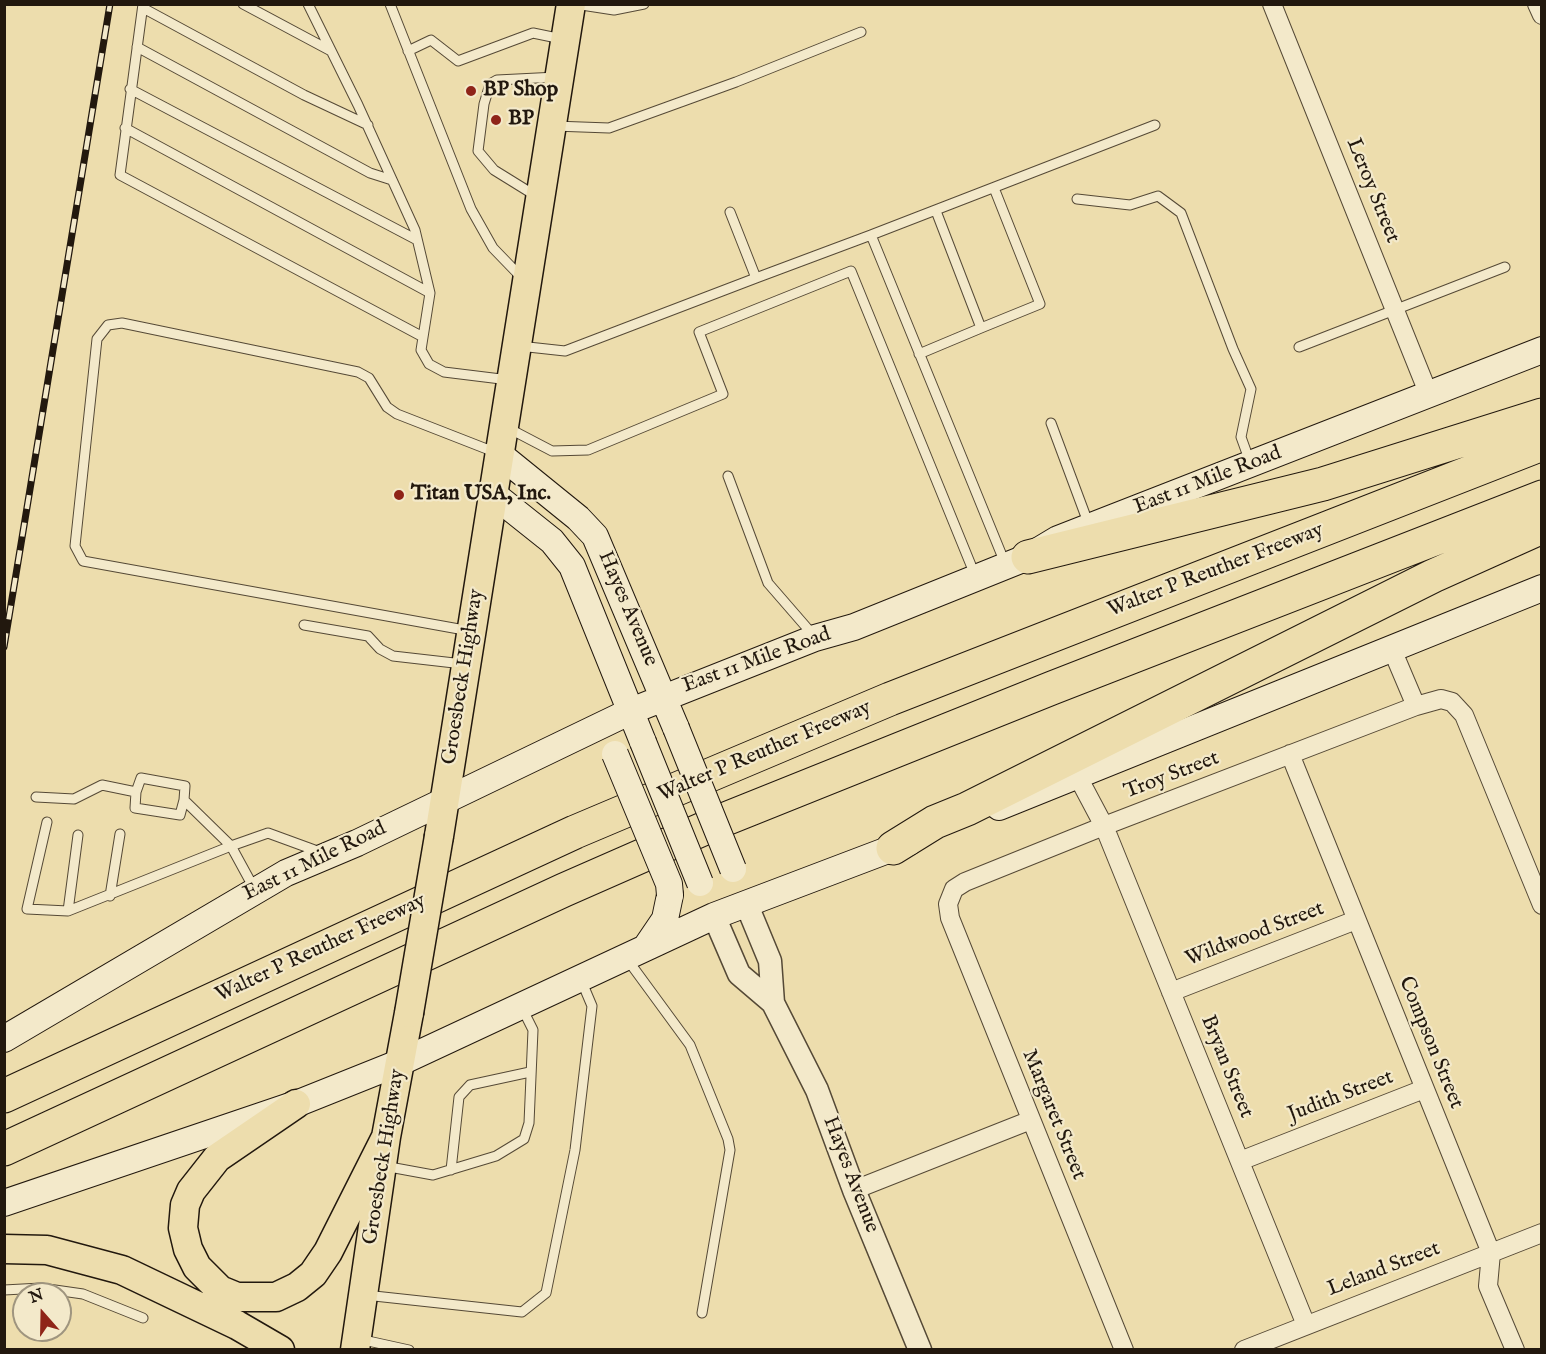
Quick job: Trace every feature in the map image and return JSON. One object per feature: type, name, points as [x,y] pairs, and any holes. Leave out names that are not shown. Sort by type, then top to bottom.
[{"type":"highway","points":[[1017,561],[1323,484],[1542,415]]},
{"type":"highway","name":"Walter P Reuther Freeway","points":[[4,1096],[575,832],[890,699],[1542,444]]},
{"type":"highway","points":[[4,1149],[553,894],[728,818],[1542,497]]},
{"type":"highway","points":[[893,848],[935,822],[977,804],[1433,576],[1542,526]]},
{"type":"main road","name":"Groesbeck Highway","points":[[356,1344],[381,1166],[439,836],[565,40],[573,4]]},
{"type":"main road","name":"East 11 Mile Road","points":[[4,1039],[255,890],[631,711],[815,638],[854,627],[1017,561],[1059,539],[1542,351]]},
{"type":"main road","name":"Hayes Avenue","points":[[499,454],[578,518],[596,536],[746,903]]},
{"type":"main road","name":"Hayes Avenue","points":[[493,494],[552,541],[572,566],[714,916]]},
{"type":"main road","points":[[4,1203],[296,1104],[401,1062],[714,916],[1078,777],[1391,647],[1542,588]]},
{"type":"main road","points":[[577,736],[600,743],[615,754],[669,884],[670,895],[665,919],[636,952]]},
{"type":"main road","points":[[296,1104],[217,1158],[191,1191],[184,1205],[183,1228],[196,1268],[220,1290],[237,1297],[276,1297],[297,1287],[313,1274],[328,1252],[386,1137]]},
{"type":"main road","points":[[4,1249],[47,1250],[122,1270],[237,1325],[280,1350]]},
{"type":"street","name":"Leroy Street","points":[[1272,4],[1429,395]]},
{"type":"street","points":[[1537,4],[1542,15]]},
{"type":"street","points":[[1391,647],[1416,706]]},
{"type":"street","name":"Troy Street","points":[[950,896],[954,889],[965,882],[1104,826],[1416,706],[1441,699],[1452,702],[1464,715],[1542,905]]},
{"type":"street","name":"Compson Street","points":[[1290,754],[1491,1253],[1488,1286],[1515,1350]]},
{"type":"street","name":"Bryan Street","points":[[1078,777],[1104,826],[1306,1325]]},
{"type":"street","name":"Margaret Street","points":[[950,896],[948,904],[950,918],[1124,1350]]},
{"type":"street","name":"Hayes Avenue","points":[[746,903],[770,961],[773,1003]]},
{"type":"street","name":"Hayes Avenue","points":[[714,916],[739,974],[773,1003],[817,1090],[854,1190],[920,1350]]},
{"type":"street","name":"Wildwood Street","points":[[1171,992],[1356,920]]},
{"type":"street","name":"Judith Street","points":[[1240,1161],[1424,1089]]},
{"type":"street","points":[[854,1190],[1031,1120]]},
{"type":"street","name":"Leland Street","points":[[1244,1350],[1542,1233]]},
{"type":"lane","points":[[243,4],[331,51]]},
{"type":"lane","points":[[308,4],[368,125],[417,240],[430,293],[421,350],[429,364],[444,372],[511,381]]},
{"type":"lane","points":[[390,4],[475,217],[493,248],[527,282]]},
{"type":"lane","points":[[573,4],[614,10],[644,4]]},
{"type":"lane","points":[[368,125],[304,95],[143,6],[120,175],[423,337]]},
{"type":"lane","points":[[552,126],[609,128],[736,82],[861,32]]},
{"type":"lane","points":[[408,51],[431,40],[458,61],[533,33],[565,40]]},
{"type":"lane","points":[[137,47],[370,173],[392,180]]},
{"type":"lane","points":[[540,199],[494,170],[478,151],[484,104],[490,84],[498,80],[508,77],[560,76]]},
{"type":"lane","points":[[130,89],[417,240]]},
{"type":"lane","points":[[517,346],[565,351],[1155,125]]},
{"type":"lane","points":[[125,128],[430,293]]},
{"type":"lane","points":[[919,354],[1040,304],[994,188]]},
{"type":"lane","points":[[1077,199],[1130,205],[1158,196],[1180,213],[1251,389],[1241,437],[1251,464]]},
{"type":"lane","points":[[936,210],[981,328]]},
{"type":"lane","points":[[730,212],[756,278]]},
{"type":"lane","points":[[871,235],[919,354],[1017,561]]},
{"type":"lane","points":[[1299,347],[1505,267]]},
{"type":"lane","points":[[504,426],[552,451],[588,450],[723,394],[699,333],[851,271],[976,577]]},
{"type":"lane","points":[[471,631],[83,561],[75,546],[97,339],[108,326],[122,323],[358,372],[369,378],[387,407],[397,414],[499,454]]},
{"type":"lane","points":[[1052,423],[1090,527]]},
{"type":"lane","points":[[728,476],[768,583],[815,638]]},
{"type":"lane","points":[[304,624],[368,636],[380,649],[393,656],[466,664]]},
{"type":"lane","points":[[141,778],[185,786],[184,800],[180,815],[135,808],[136,792],[141,778]]},
{"type":"lane","points":[[36,796],[74,799],[102,785],[136,792]]},
{"type":"lane","points":[[184,800],[231,846],[255,890]]},
{"type":"lane","points":[[47,822],[27,909],[68,911],[268,832],[328,855]]},
{"type":"lane","points":[[110,896],[120,834]]},
{"type":"lane","points":[[68,911],[78,835]]},
{"type":"lane","points":[[636,952],[690,1045],[728,1138],[730,1150],[702,1313]]},
{"type":"lane","points":[[363,1295],[522,1312],[546,1293],[575,1150],[592,1006],[580,979]]},
{"type":"lane","points":[[381,1166],[433,1175],[496,1156],[525,1139],[529,1123],[533,1030],[521,1006]]},
{"type":"lane","points":[[451,1170],[459,1097],[470,1085],[530,1072]]},
{"type":"lane","points":[[4,1290],[41,1288],[83,1294],[143,1318]]},
{"type":"lane","points":[[356,1344],[409,1350]]},
{"type":"railway","points":[[4,647],[110,4]]},
{"type":"place","name":"BP Shop","points":[[471,91]]},
{"type":"place","name":"BP","points":[[496,120]]},
{"type":"place","name":"Titan USA, Inc.","points":[[399,495]]}]
